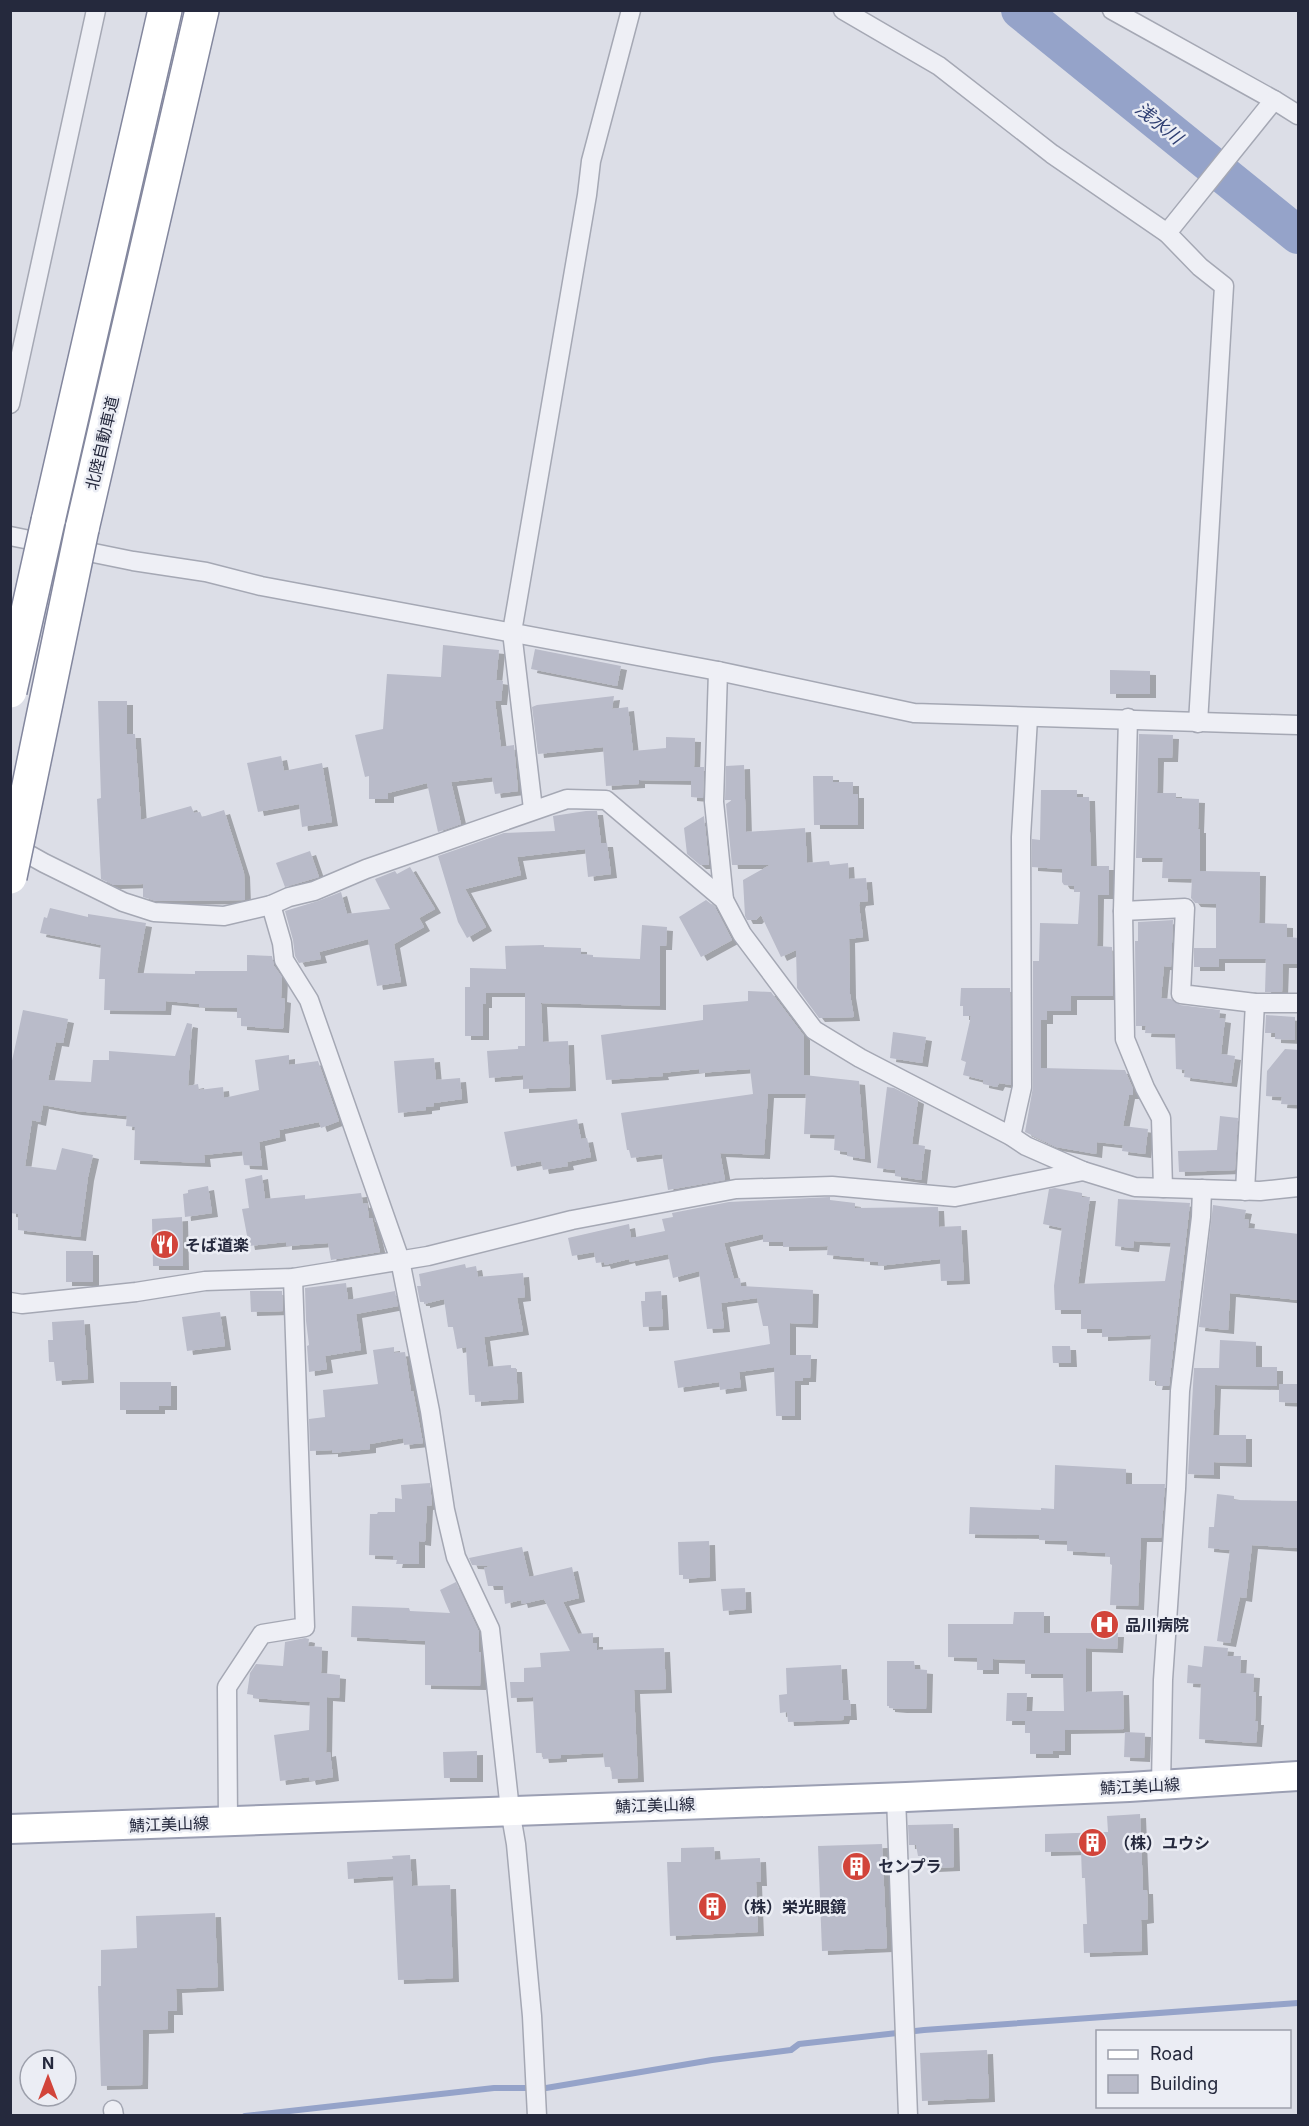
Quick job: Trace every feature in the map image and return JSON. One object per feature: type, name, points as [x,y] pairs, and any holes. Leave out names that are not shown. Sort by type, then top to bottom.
[{"type":"highway","points":[[10,692],[165,10]]},
{"type":"highway","name":"北陸自動車道","points":[[10,877],[82,529],[202,10]]},
{"type":"main road","name":"鯖江美山線","points":[[10,1829],[896,1797],[1161,1785],[1299,1776]]},
{"type":"street","points":[[10,404],[96,10]]},
{"type":"street","points":[[534,809],[512,632],[591,161],[631,10]]},
{"type":"street","points":[[843,10],[939,66],[1052,154],[1167,233],[1200,267],[1224,286],[1198,723]]},
{"type":"street","points":[[1112,10],[1299,115]]},
{"type":"street","points":[[1167,233],[1274,100]]},
{"type":"street","points":[[10,536],[133,561],[206,572],[261,586],[718,671],[914,713],[1028,718],[1128,718],[1198,723],[1299,724]]},
{"type":"street","points":[[718,671],[714,802],[724,900]]},
{"type":"street","points":[[1011,1136],[1022,1087],[1021,837],[1028,718]]},
{"type":"street","points":[[1128,718],[1123,911],[1125,1039],[1145,1088],[1161,1118],[1163,1188]]},
{"type":"street","points":[[10,844],[123,903],[154,912],[224,916],[271,905],[289,897],[314,891],[366,869],[534,809],[567,799],[606,800],[724,900],[742,934],[814,1030],[860,1058],[1011,1136],[1026,1146],[1083,1171],[1135,1187],[1245,1191],[1299,1187]]},
{"type":"street","points":[[271,905],[282,943],[284,960],[309,1000],[400,1260],[430,1411],[445,1510],[456,1557],[489,1629],[516,1844],[532,2016],[537,2115]]},
{"type":"street","points":[[1123,911],[1185,908],[1181,994],[1255,1003],[1299,1003]]},
{"type":"street","points":[[1245,1191],[1255,1003]]},
{"type":"street","points":[[10,1302],[22,1304],[136,1292],[205,1281],[293,1278],[428,1256],[572,1220],[736,1189],[832,1186],[955,1197],[1083,1171]]},
{"type":"street","points":[[1161,1785],[1163,1680],[1180,1391],[1201,1217],[1202,1189]]},
{"type":"street","points":[[228,1821],[227,1687],[262,1634],[305,1627],[293,1278]]},
{"type":"street","points":[[896,1797],[908,2115]]},
{"type":"building","points":[[443,645],[499,650],[496,680],[503,681],[501,701],[495,701],[501,747],[514,745],[518,791],[495,794],[492,777],[451,782],[461,824],[438,832],[427,783],[388,793],[388,799],[369,799],[369,776],[365,777],[355,735],[383,729],[387,674],[441,677]]},
{"type":"building","points":[[535,649],[621,666],[617,686],[531,669]]},
{"type":"building","points":[[1110,670],[1150,671],[1150,694],[1110,694]]},
{"type":"building","points":[[614,696],[612,709],[628,707],[633,751],[666,748],[666,737],[695,738],[694,767],[704,767],[703,798],[691,797],[691,781],[639,780],[639,784],[606,786],[603,747],[538,754],[532,707]]},
{"type":"building","points":[[98,701],[127,701],[127,734],[135,734],[141,820],[191,806],[194,813],[200,812],[202,817],[224,810],[244,873],[245,900],[156,901],[143,897],[143,884],[114,885],[101,879],[97,799],[101,798]]},
{"type":"building","points":[[1139,734],[1173,735],[1172,758],[1158,758],[1157,793],[1176,793],[1176,798],[1199,799],[1200,871],[1260,872],[1259,923],[1287,924],[1287,937],[1299,938],[1299,964],[1283,964],[1282,992],[1265,992],[1266,959],[1219,959],[1219,967],[1194,967],[1194,948],[1216,948],[1216,904],[1195,903],[1191,898],[1192,879],[1162,878],[1163,858],[1136,858]]},
{"type":"building","points":[[281,756],[284,771],[322,763],[332,822],[302,827],[299,804],[258,812],[247,763]]},
{"type":"building","points":[[744,765],[746,832],[805,828],[807,863],[829,861],[830,865],[848,863],[849,879],[866,878],[868,901],[860,902],[859,905],[863,937],[849,939],[850,994],[854,1017],[819,1018],[797,988],[796,950],[781,957],[761,915],[756,920],[747,920],[745,916],[743,880],[770,865],[732,865],[726,804],[732,800],[725,800],[726,766]]},
{"type":"building","points":[[813,776],[833,776],[833,782],[853,782],[853,794],[858,794],[858,825],[814,825]]},
{"type":"building","points":[[1041,790],[1077,790],[1077,797],[1089,797],[1091,866],[1109,866],[1109,895],[1098,895],[1097,946],[1112,947],[1113,996],[1071,996],[1071,1011],[1047,1011],[1047,1020],[1041,1020],[1041,1068],[1125,1070],[1133,1089],[1133,1095],[1129,1095],[1123,1126],[1148,1129],[1145,1154],[1122,1151],[1123,1145],[1097,1142],[1096,1154],[1056,1147],[1025,1132],[1033,1087],[1033,961],[1039,961],[1040,923],[1078,924],[1080,892],[1074,892],[1074,886],[1064,885],[1062,869],[1032,867],[1032,839],[1040,840]]},
{"type":"building","points":[[597,811],[601,843],[607,843],[611,874],[588,877],[585,849],[517,857],[521,875],[465,889],[486,927],[467,938],[458,922],[438,856],[504,833],[555,831],[553,816]]},
{"type":"building","points":[[704,816],[709,865],[700,865],[687,854],[684,828]]},
{"type":"building","points":[[310,851],[319,877],[285,887],[276,863]]},
{"type":"building","points":[[410,867],[435,909],[419,918],[424,927],[394,944],[401,982],[377,986],[368,939],[319,952],[321,959],[299,963],[295,956],[285,911],[341,892],[347,914],[390,909],[375,879],[395,871],[397,874]]},
{"type":"building","points":[[706,900],[715,907],[732,940],[701,957],[679,917]]},
{"type":"building","points":[[50,908],[88,917],[88,914],[146,923],[137,973],[195,974],[195,971],[247,971],[247,955],[272,956],[274,966],[282,977],[281,998],[285,999],[283,1029],[241,1026],[241,1018],[237,1018],[237,1008],[199,1007],[199,1004],[166,1001],[165,1011],[104,1010],[105,979],[99,979],[101,945],[40,933],[44,917],[47,918]]},
{"type":"building","points":[[1173,920],[1171,967],[1164,966],[1161,998],[1171,999],[1180,1005],[1220,1010],[1219,1018],[1225,1019],[1221,1054],[1235,1056],[1231,1083],[1184,1077],[1185,1070],[1176,1069],[1175,1034],[1145,1033],[1146,1026],[1136,1026],[1135,941],[1138,941],[1138,922]]},
{"type":"building","points":[[642,925],[667,927],[666,946],[660,946],[660,1006],[541,1003],[543,1042],[568,1041],[570,1087],[523,1089],[523,1075],[489,1078],[487,1051],[518,1049],[518,1046],[525,1046],[525,993],[486,993],[486,1004],[483,1004],[483,1036],[465,1036],[465,987],[470,987],[470,968],[506,969],[505,946],[544,945],[544,947],[581,948],[581,954],[593,955],[593,957],[640,959]]},
{"type":"building","points":[[961,988],[1010,988],[1011,1085],[999,1083],[997,1087],[983,1084],[983,1080],[963,1075],[966,1062],[961,1060],[971,1016],[963,1016],[963,1006],[960,1006]]},
{"type":"building","points":[[748,991],[771,992],[804,1036],[804,1075],[859,1081],[865,1159],[847,1156],[847,1152],[834,1150],[835,1135],[804,1134],[806,1094],[768,1094],[764,1155],[720,1153],[725,1180],[668,1190],[662,1154],[631,1158],[627,1150],[621,1113],[753,1094],[750,1069],[699,1073],[699,1069],[662,1073],[663,1076],[606,1080],[601,1035],[703,1020],[703,1005],[748,1001]]},
{"type":"building","points":[[23,1010],[68,1019],[63,1043],[56,1042],[48,1080],[91,1082],[93,1060],[109,1060],[109,1051],[175,1056],[187,1023],[192,1024],[188,1086],[198,1084],[199,1090],[223,1087],[224,1098],[259,1090],[255,1060],[289,1055],[289,1065],[318,1061],[339,1121],[321,1128],[319,1122],[279,1130],[280,1137],[259,1142],[262,1166],[244,1165],[242,1151],[204,1155],[205,1163],[134,1160],[135,1127],[126,1126],[127,1116],[43,1105],[40,1122],[32,1120],[25,1166],[56,1170],[62,1148],[93,1155],[80,1237],[18,1230],[18,1214],[10,1213],[10,1070]]},
{"type":"building","points":[[1266,1015],[1295,1017],[1295,1040],[1275,1039],[1275,1033],[1265,1033]]},
{"type":"building","points":[[893,1032],[926,1037],[922,1063],[890,1058]]},
{"type":"building","points":[[1285,1049],[1299,1050],[1299,1105],[1281,1104],[1282,1097],[1266,1096],[1267,1071]]},
{"type":"building","points":[[434,1058],[436,1080],[460,1078],[462,1099],[434,1103],[434,1106],[426,1107],[426,1110],[398,1113],[394,1061]]},
{"type":"building","points":[[887,1087],[918,1100],[912,1144],[925,1146],[921,1180],[895,1176],[895,1170],[877,1168]]},
{"type":"building","points":[[1220,1116],[1238,1118],[1235,1170],[1179,1172],[1178,1151],[1217,1150]]},
{"type":"building","points":[[577,1119],[581,1139],[587,1138],[591,1157],[567,1162],[568,1166],[543,1170],[541,1161],[511,1167],[504,1132]]},
{"type":"building","points":[[262,1175],[265,1199],[305,1195],[305,1199],[361,1193],[363,1204],[367,1203],[369,1218],[372,1218],[380,1252],[331,1260],[328,1243],[286,1246],[286,1242],[249,1246],[242,1209],[249,1208],[245,1179]]},
{"type":"building","points":[[208,1186],[212,1213],[185,1217],[183,1194],[188,1193],[188,1190]]},
{"type":"building","points":[[1049,1189],[1082,1193],[1082,1197],[1090,1197],[1078,1284],[1165,1281],[1171,1243],[1134,1241],[1133,1248],[1115,1246],[1118,1199],[1190,1203],[1169,1386],[1156,1386],[1157,1381],[1149,1381],[1151,1335],[1102,1337],[1102,1329],[1081,1329],[1081,1310],[1055,1310],[1054,1286],[1062,1228],[1043,1224]]},
{"type":"building","points":[[830,1197],[830,1200],[855,1203],[855,1208],[938,1207],[939,1227],[961,1226],[964,1280],[941,1281],[940,1259],[878,1266],[878,1262],[864,1261],[864,1258],[827,1255],[828,1246],[783,1247],[783,1242],[763,1242],[763,1234],[724,1243],[734,1279],[740,1278],[741,1286],[813,1290],[812,1324],[790,1323],[790,1355],[811,1355],[810,1378],[795,1381],[795,1416],[776,1416],[774,1367],[739,1372],[741,1387],[720,1390],[719,1382],[678,1388],[674,1361],[770,1344],[768,1326],[763,1326],[757,1298],[721,1303],[724,1328],[707,1329],[699,1271],[673,1278],[668,1254],[630,1262],[629,1259],[605,1265],[604,1262],[596,1263],[594,1252],[572,1256],[568,1238],[629,1224],[631,1238],[665,1231],[662,1219],[673,1217],[672,1213],[729,1202]]},
{"type":"building","points":[[1213,1205],[1246,1210],[1244,1219],[1249,1220],[1248,1228],[1299,1234],[1299,1300],[1230,1293],[1228,1330],[1199,1327]]},
{"type":"building","points":[[182,1217],[183,1266],[153,1266],[152,1219]]},
{"type":"building","points":[[66,1251],[93,1251],[93,1282],[66,1282]]},
{"type":"building","points":[[465,1264],[466,1268],[476,1266],[478,1277],[523,1273],[525,1297],[517,1298],[523,1331],[484,1337],[488,1367],[511,1365],[511,1368],[516,1368],[518,1399],[475,1402],[475,1395],[469,1395],[466,1347],[457,1349],[453,1327],[448,1327],[444,1299],[424,1304],[420,1302],[417,1286],[421,1286],[419,1274]]},
{"type":"building","points":[[346,1283],[348,1300],[395,1291],[398,1306],[356,1314],[361,1350],[325,1356],[327,1369],[309,1372],[305,1288]]},
{"type":"building","points":[[250,1291],[282,1291],[283,1311],[251,1312]]},
{"type":"building","points":[[661,1291],[663,1326],[643,1327],[641,1301],[645,1301],[645,1292]]},
{"type":"building","points":[[220,1312],[225,1346],[187,1351],[182,1317]]},
{"type":"building","points":[[84,1320],[88,1379],[56,1381],[54,1362],[49,1362],[48,1340],[53,1340],[52,1322]]},
{"type":"building","points":[[1220,1340],[1256,1342],[1256,1367],[1277,1367],[1277,1386],[1215,1385],[1213,1435],[1246,1435],[1246,1463],[1214,1462],[1214,1475],[1188,1474],[1194,1368],[1219,1368]]},
{"type":"building","points":[[1052,1346],[1070,1346],[1071,1363],[1053,1363]]},
{"type":"building","points":[[394,1347],[394,1353],[405,1352],[423,1443],[404,1445],[403,1438],[370,1444],[370,1449],[332,1453],[332,1450],[310,1451],[309,1419],[325,1417],[323,1390],[378,1384],[373,1350]]},
{"type":"building","points":[[120,1382],[171,1382],[171,1406],[159,1406],[159,1410],[120,1410]]},
{"type":"building","points":[[1279,1384],[1299,1384],[1299,1403],[1279,1402]]},
{"type":"building","points":[[1055,1465],[1126,1469],[1126,1484],[1165,1484],[1161,1538],[1141,1538],[1138,1606],[1110,1605],[1112,1565],[1110,1557],[1105,1556],[1106,1553],[1067,1551],[1067,1541],[1039,1540],[1039,1535],[969,1534],[970,1507],[1054,1509]]},
{"type":"building","points":[[430,1483],[432,1505],[427,1506],[425,1542],[419,1541],[419,1564],[396,1564],[397,1560],[393,1560],[394,1556],[369,1555],[370,1514],[395,1512],[395,1498],[402,1499],[401,1485]]},
{"type":"building","points":[[1217,1494],[1234,1496],[1234,1500],[1299,1501],[1299,1548],[1252,1545],[1246,1598],[1240,1597],[1230,1643],[1217,1641],[1230,1550],[1208,1548],[1209,1527],[1214,1527]]},
{"type":"building","points":[[709,1541],[710,1577],[683,1579],[683,1575],[679,1575],[678,1542]]},
{"type":"building","points":[[522,1547],[529,1577],[572,1567],[579,1598],[563,1602],[578,1634],[593,1633],[593,1643],[597,1643],[597,1650],[664,1648],[666,1689],[634,1690],[638,1778],[612,1779],[611,1767],[605,1767],[603,1753],[561,1755],[561,1758],[543,1759],[542,1753],[536,1753],[533,1697],[511,1698],[510,1682],[524,1682],[524,1668],[541,1667],[540,1653],[570,1651],[544,1599],[522,1604],[521,1600],[505,1604],[503,1586],[488,1586],[484,1568],[490,1566],[472,1565],[469,1558]]},
{"type":"building","points":[[456,1582],[479,1632],[480,1686],[425,1685],[425,1641],[351,1637],[352,1606],[409,1608],[410,1611],[450,1613],[440,1590]]},
{"type":"building","points":[[745,1588],[746,1609],[723,1611],[721,1589]]},
{"type":"building","points":[[1014,1612],[1044,1612],[1044,1633],[1118,1633],[1117,1649],[1086,1648],[1086,1692],[1123,1691],[1124,1729],[1065,1730],[1065,1751],[1053,1751],[1053,1754],[1030,1754],[1030,1733],[1025,1733],[1025,1721],[1006,1721],[1007,1693],[1027,1693],[1026,1711],[1064,1711],[1063,1674],[1025,1674],[1025,1660],[993,1659],[993,1670],[977,1670],[977,1658],[948,1657],[948,1624],[1013,1624]]},
{"type":"building","points":[[309,1639],[308,1646],[322,1647],[321,1673],[340,1675],[339,1698],[327,1697],[326,1753],[330,1752],[333,1777],[310,1781],[309,1777],[280,1781],[274,1735],[309,1730],[310,1702],[253,1698],[253,1695],[247,1694],[250,1673],[256,1664],[283,1666],[285,1642]]},
{"type":"building","points":[[1204,1646],[1228,1648],[1227,1656],[1241,1656],[1240,1673],[1254,1674],[1255,1721],[1258,1721],[1256,1743],[1199,1739],[1201,1684],[1187,1683],[1188,1665],[1202,1667]]},
{"type":"building","points":[[887,1661],[914,1661],[915,1669],[927,1670],[926,1709],[901,1709],[887,1706]]},
{"type":"building","points":[[841,1665],[843,1700],[850,1700],[851,1716],[844,1716],[843,1720],[788,1722],[787,1712],[780,1713],[779,1695],[787,1694],[786,1668]]},
{"type":"building","points":[[1125,1732],[1145,1733],[1144,1758],[1124,1757]]},
{"type":"building","points":[[477,1751],[477,1778],[444,1778],[443,1752]]},
{"type":"building","points":[[1140,1814],[1143,1890],[1147,1890],[1148,1919],[1141,1920],[1142,1951],[1084,1953],[1083,1924],[1087,1924],[1081,1851],[1045,1852],[1045,1834],[1108,1832],[1107,1816]]},
{"type":"building","points":[[953,1824],[954,1867],[932,1868],[932,1858],[921,1859],[921,1856],[918,1856],[916,1845],[909,1845],[908,1825]]},
{"type":"building","name":"センプラ","points":[[882,1844],[887,1948],[822,1951],[818,1846]]},
{"type":"building","name":"（株）栄光眼鏡","points":[[714,1847],[715,1860],[760,1858],[761,1882],[756,1882],[758,1932],[670,1936],[667,1862],[681,1862],[681,1848]]},
{"type":"building","points":[[410,1855],[412,1886],[450,1885],[453,1978],[398,1980],[393,1876],[348,1879],[347,1862],[393,1859],[392,1856]]},
{"type":"building","points":[[215,1913],[218,1987],[176,1989],[177,2011],[168,2011],[168,2029],[143,2030],[142,2085],[101,2086],[98,1986],[101,1986],[101,1950],[137,1948],[136,1916]]},
{"type":"building","points":[[987,2050],[989,2098],[922,2101],[920,2053]]},
{"type":"waterway","name":"浅水川","points":[[1020,10],[1298,235]]},
{"type":"waterway","points":[[245,2116],[494,2088],[546,2088],[712,2060],[791,2050],[799,2044],[924,2030],[1298,2003]]},
{"type":"place","name":"そば道楽","points":[[164,1245]]},
{"type":"place","name":"品川病院","points":[[1104,1625]]},
{"type":"place","name":"（株）ユウシ","points":[[1093,1843]]},
{"type":"place","name":"センプラ","points":[[857,1866]]},
{"type":"place","name":"（株）栄光眼鏡","points":[[713,1907]]}]
